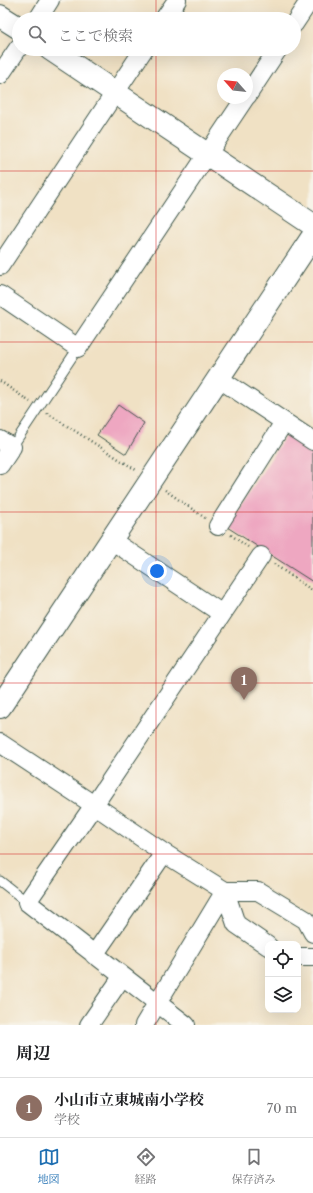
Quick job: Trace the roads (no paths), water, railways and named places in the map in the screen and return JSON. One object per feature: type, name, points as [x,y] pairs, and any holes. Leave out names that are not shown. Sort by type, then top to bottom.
[{"type":"street","points":[[42,12],[50,0]]},
{"type":"street","points":[[169,12],[177,0]]},
{"type":"street","points":[[301,14],[310,0]]},
{"type":"street","points":[[0,16],[12,24]]},
{"type":"street","points":[[0,75],[13,56]]},
{"type":"street","points":[[60,56],[313,225]]},
{"type":"street","points":[[0,266],[140,56]]},
{"type":"street","points":[[253,86],[273,56]]},
{"type":"street","points":[[0,295],[78,348],[241,104]]},
{"type":"street","points":[[0,707],[313,236]]},
{"type":"street","points":[[218,378],[312,439]]},
{"type":"street","points":[[218,526],[284,422]]},
{"type":"street","points":[[0,465],[6,443]]},
{"type":"street","points":[[111,540],[221,613]]},
{"type":"street","points":[[186,1025],[27,902],[94,805],[221,613],[261,556]]},
{"type":"street","points":[[0,743],[164,853],[225,891],[258,891],[306,920],[313,933]]},
{"type":"street","points":[[94,955],[164,853]]},
{"type":"street","points":[[225,891],[236,924],[265,944]]},
{"type":"street","points":[[144,1025],[225,891]]},
{"type":"street","points":[[301,957],[313,957]]},
{"type":"street","points":[[89,1025],[122,977]]},
{"type":"lane","points":[[6,443],[39,408],[78,348]]},
{"type":"lane","points":[[0,881],[27,902]]},
{"type":"place","name":"小山市立東城南小学校","points":[[244,700]]}]
